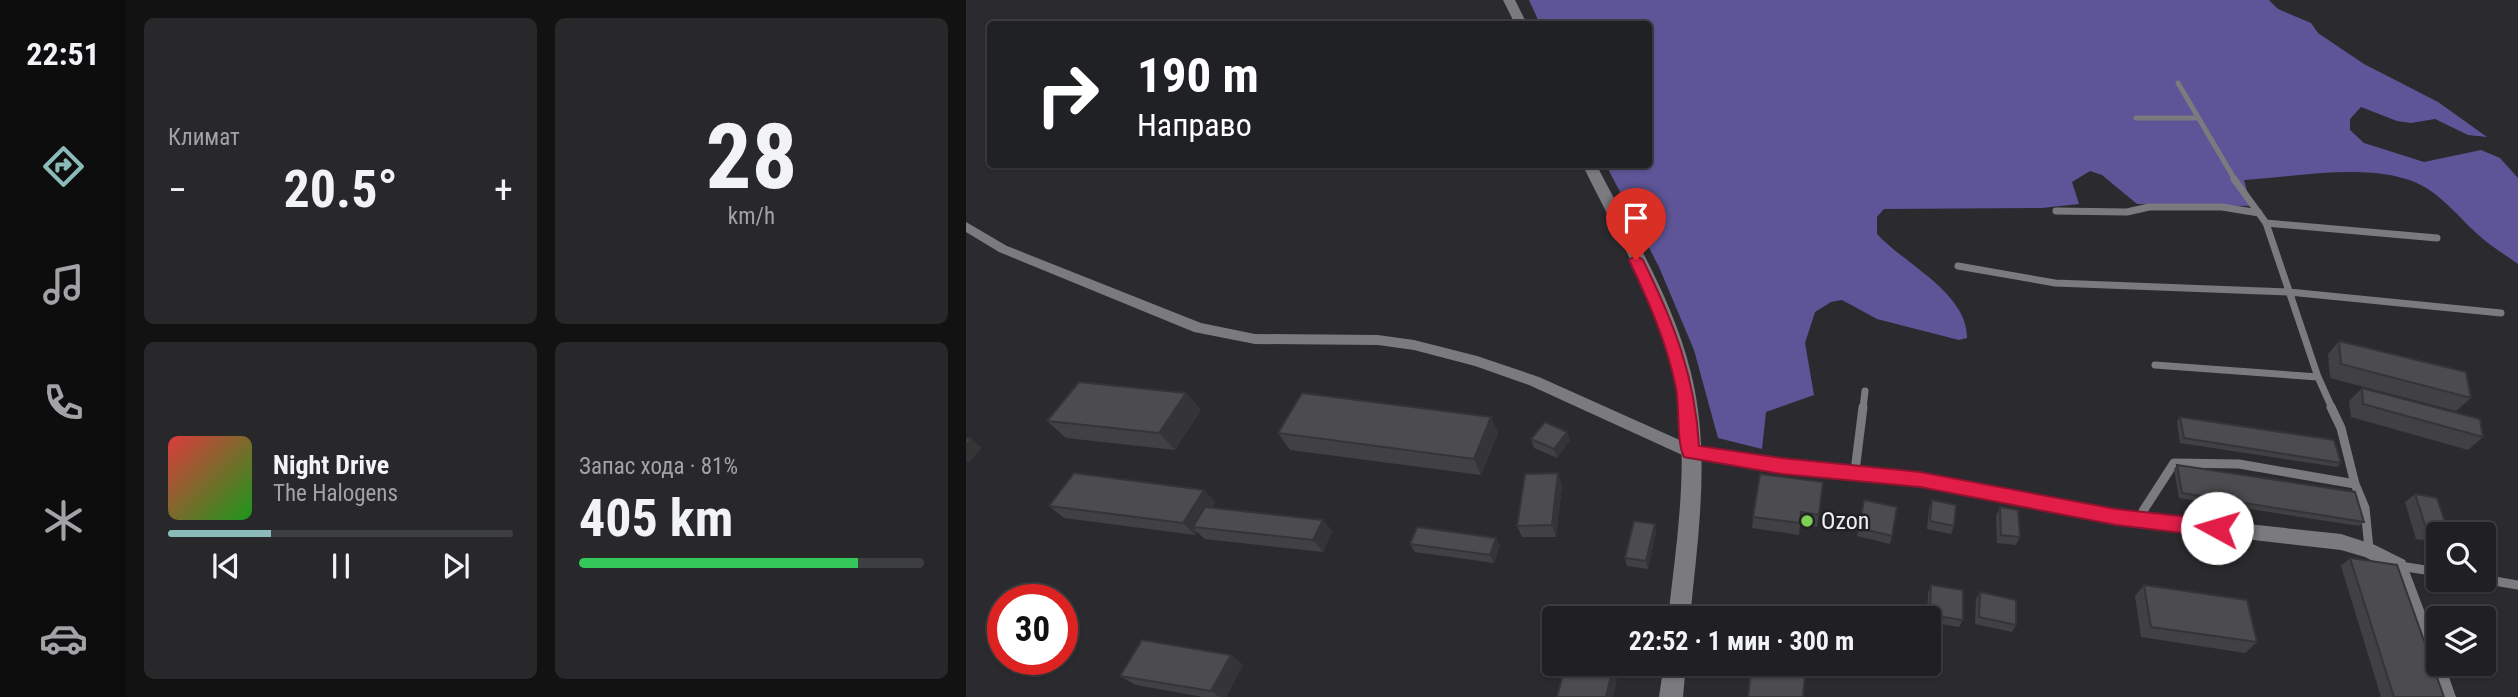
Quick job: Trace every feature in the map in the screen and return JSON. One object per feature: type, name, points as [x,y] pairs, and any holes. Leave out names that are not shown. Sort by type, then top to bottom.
[{"type":"street","points":[[1509,0],[1520,21]]},
{"type":"street","points":[[1591,168],[1659,308],[1679,363],[1688,405],[1690,506],[1680,606]]},
{"type":"street","points":[[966,226],[1003,249],[1199,328],[1255,339],[1378,340],[1477,360],[1534,381],[1691,452],[1782,466],[1920,479],[2143,520],[2341,542],[2369,550],[2399,566],[2447,697]]},
{"type":"street","points":[[1671,697],[1673,676]]},
{"type":"lane","points":[[2178,83],[2235,180],[2266,223],[2318,377],[2341,428],[2355,484],[2365,508],[2369,550]]},
{"type":"lane","points":[[2136,118],[2198,118]]},
{"type":"lane","points":[[2056,211],[2127,212],[2148,207],[2221,207],[2259,214]]},
{"type":"lane","points":[[2266,223],[2437,238]]},
{"type":"lane","points":[[1958,266],[2055,283],[2289,292],[2501,313]]},
{"type":"lane","points":[[2155,365],[2318,377]]},
{"type":"lane","points":[[1854,471],[1865,391]]},
{"type":"lane","points":[[2143,520],[2143,511],[2174,463],[2194,460],[2220,463],[2355,484]]},
{"type":"lane","points":[[2399,566],[2426,570]]},
{"type":"lane","points":[[2496,581],[2518,585]]},
{"type":"shaded area","points":[[1529,0],[2269,0],[2278,9],[2311,23],[2318,33],[2364,64],[2438,102],[2487,137],[2468,135],[2435,119],[2411,123],[2397,121],[2361,107],[2350,119],[2350,130],[2364,143],[2424,162],[2481,150],[2500,158],[2518,178],[2518,264],[2483,239],[2428,189],[2409,180],[2363,172],[2244,180],[2251,206],[2137,204],[2102,175],[2090,171],[2072,182],[2079,204],[2042,208],[1884,209],[1877,217],[1877,234],[1946,293],[1964,322],[1967,338],[1959,340],[1877,319],[1842,300],[1831,302],[1815,312],[1805,343],[1814,395],[1766,412],[1762,449],[1718,438],[1694,350],[1659,267],[1608,168],[1652,168],[1652,21],[1539,21]]},
{"type":"building","points":[[2339,341],[2466,372],[2471,398],[2341,364]]},
{"type":"building","points":[[1079,382],[1186,393],[1159,433],[1047,421]]},
{"type":"building","points":[[2362,388],[2480,419],[2483,437],[2363,404]]},
{"type":"building","points":[[1302,393],[1491,417],[1474,459],[1278,433]]},
{"type":"building","points":[[2180,417],[2334,440],[2341,463],[2184,438]]},
{"type":"building","points":[[1545,422],[1567,432],[1554,449],[1531,439]]},
{"type":"building","points":[[2177,465],[2355,492],[2364,522],[2182,493]]},
{"type":"building","points":[[1074,473],[1204,490],[1183,523],[1049,506]]},
{"type":"building","points":[[1558,473],[1552,525],[1517,526],[1525,474]]},
{"type":"building","points":[[1760,474],[1823,482],[1819,515],[1801,512],[1800,523],[1753,517]]},
{"type":"building","points":[[2415,494],[2437,498],[2445,522],[2426,522],[2426,528]]},
{"type":"building","points":[[1864,500],[1897,507],[1892,536],[1859,528]]},
{"type":"building","points":[[1932,500],[1956,505],[1954,526],[1930,521]]},
{"type":"building","points":[[1205,507],[1323,520],[1313,540],[1193,527]]},
{"type":"building","points":[[2000,507],[2018,510],[2020,537],[2001,535]]},
{"type":"building","points":[[1634,521],[1655,524],[1646,561],[1625,558]]},
{"type":"building","points":[[1417,527],[1496,538],[1490,555],[1410,544]]},
{"type":"building","points":[[2350,558],[2397,565],[2426,646],[2426,676],[2437,676],[2444,697],[2394,697]]},
{"type":"building","points":[[1931,585],[1963,590],[1963,620],[1941,617],[1941,606],[1930,606]]},
{"type":"building","points":[[2144,585],[2247,600],[2257,642],[2151,627]]},
{"type":"building","points":[[1980,592],[2016,600],[2016,625],[1979,617]]},
{"type":"building","points":[[1142,640],[1231,655],[1211,691],[1120,676]]},
{"type":"building","points":[[1563,676],[1611,676],[1606,697],[1557,697]]},
{"type":"building","points":[[1750,676],[1805,676],[1803,697],[1748,697]]},
{"type":"place","name":"Ozon","points":[[1807,521]]},
{"type":"route","points":[[1636,260],[1659,308],[1679,363],[1688,405],[1691,452],[1782,466],[1920,479],[2116,517],[2217,528]]}]
